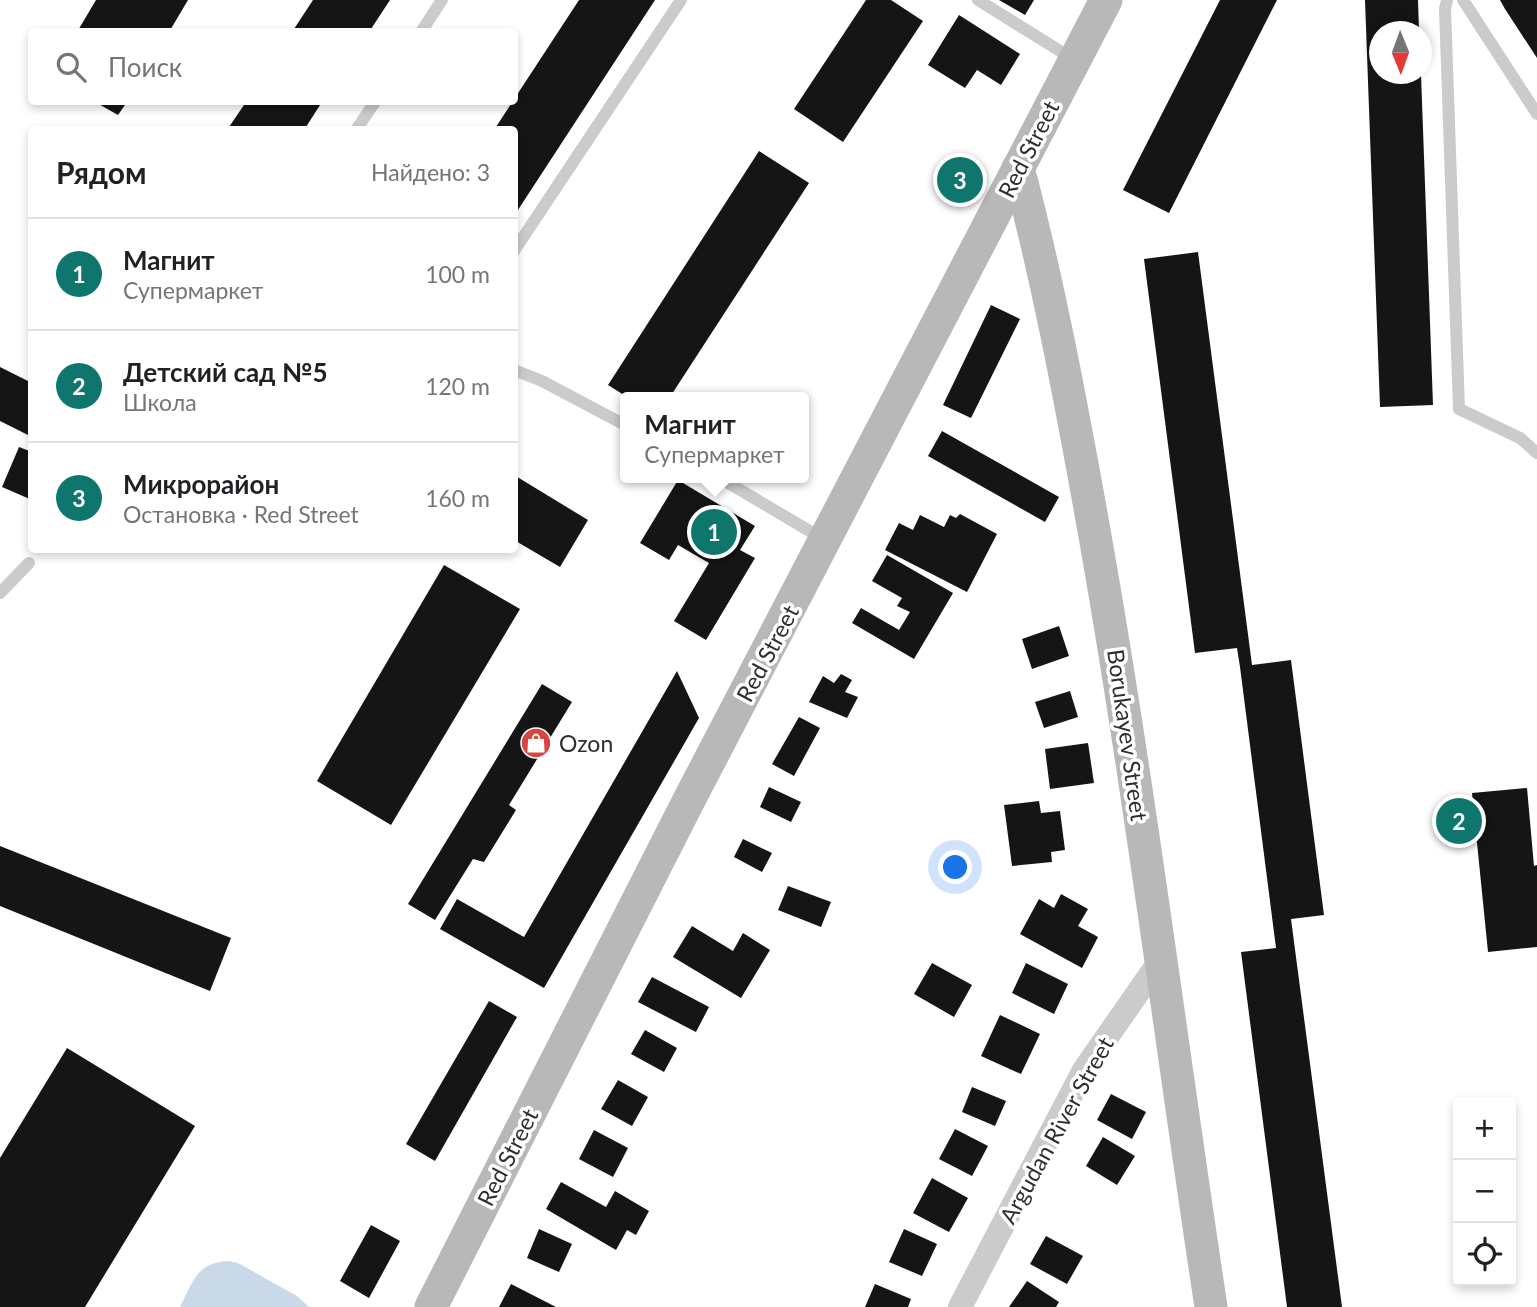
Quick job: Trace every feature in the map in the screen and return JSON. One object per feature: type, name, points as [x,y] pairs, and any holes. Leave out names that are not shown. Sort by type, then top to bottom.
[{"type":"street","name":"Red Street","points":[[431,1307],[683,812],[1106,0]]},
{"type":"street","name":"Borukayev Street","points":[[1018,168],[1038,243],[1060,345],[1113,634],[1162,958],[1204,1303]]},
{"type":"street","name":"Argudan River Street","points":[[960,1307],[1084,1070],[1162,958]]},
{"type":"lane","points":[[424,28],[442,0]]},
{"type":"lane","points":[[518,245],[681,0]]},
{"type":"lane","points":[[978,0],[1074,60]]},
{"type":"lane","points":[[1447,0],[1445,9],[1459,409],[1520,439],[1537,453]]},
{"type":"lane","points":[[1463,0],[1537,114]]},
{"type":"lane","points":[[359,126],[373,105]]},
{"type":"lane","points":[[518,372],[542,381],[620,422]]},
{"type":"lane","points":[[728,483],[826,541]]},
{"type":"lane","points":[[0,593],[29,563]]},
{"type":"water","points":[[228,1261],[238,1263],[297,1296],[309,1307],[180,1307],[192,1282],[202,1270]]},
{"type":"building","points":[[96,0],[188,0],[171,28],[79,28]]},
{"type":"building","points":[[313,0],[390,0],[372,28],[295,28]]},
{"type":"building","points":[[579,0],[655,0],[518,210],[518,126],[497,126],[510,105],[518,105],[518,93]]},
{"type":"building","points":[[866,0],[891,0],[923,21],[843,142],[794,109]]},
{"type":"building","points":[[999,0],[1034,0],[1025,15]]},
{"type":"building","points":[[1220,0],[1277,0],[1169,213],[1123,190]]},
{"type":"building","points":[[1365,0],[1418,0],[1419,21],[1369,21],[1369,84],[1421,84],[1433,405],[1380,407]]},
{"type":"building","points":[[1500,0],[1537,0],[1537,58],[1505,9]]},
{"type":"building","points":[[959,15],[1020,54],[1001,85],[977,70],[965,88],[928,65]]},
{"type":"building","points":[[100,105],[125,105],[118,115]]},
{"type":"building","points":[[244,105],[320,105],[307,126],[230,126]]},
{"type":"building","points":[[759,151],[809,183],[673,392],[620,393],[608,385]]},
{"type":"building","points":[[1198,252],[1252,665],[1291,660],[1324,915],[1291,919],[1342,1307],[1287,1307],[1241,952],[1276,948],[1240,667],[1237,648],[1195,653],[1144,259]]},
{"type":"building","points":[[991,305],[1020,319],[971,418],[943,405]]},
{"type":"building","points":[[0,367],[28,381],[28,435],[0,421]]},
{"type":"building","points":[[942,431],[1059,497],[1045,522],[928,456]]},
{"type":"building","points":[[19,447],[28,450],[28,498],[2,487]]},
{"type":"building","points":[[518,477],[588,520],[560,567],[518,542]]},
{"type":"building","points":[[676,483],[683,483],[755,526],[740,550],[755,558],[706,640],[674,621],[709,563],[678,545],[669,560],[640,543]]},
{"type":"building","points":[[960,514],[997,534],[967,592],[885,550],[899,523],[913,530],[920,515],[944,527],[950,515],[956,518]]},
{"type":"building","points":[[887,555],[953,593],[914,659],[852,623],[861,608],[899,630],[910,612],[897,606],[902,598],[872,581]]},
{"type":"building","points":[[444,565],[520,609],[391,825],[317,781]]},
{"type":"building","points":[[1059,626],[1069,656],[1032,669],[1022,639]]},
{"type":"building","points":[[677,671],[699,718],[544,988],[440,929],[457,899],[524,937]]},
{"type":"building","points":[[841,674],[852,680],[845,692],[858,697],[847,718],[809,702],[823,676],[834,683]]},
{"type":"building","points":[[542,684],[572,702],[509,805],[516,810],[484,862],[473,859],[435,920],[408,904]]},
{"type":"building","points":[[1070,691],[1078,717],[1044,728],[1035,702]]},
{"type":"building","points":[[799,717],[820,728],[794,776],[772,764]]},
{"type":"building","points":[[1088,743],[1094,783],[1050,789],[1045,749]]},
{"type":"building","points":[[769,787],[801,802],[791,822],[760,807]]},
{"type":"building","points":[[1527,788],[1534,866],[1537,865],[1537,947],[1488,952],[1472,793]]},
{"type":"building","points":[[1039,801],[1041,813],[1060,811],[1065,850],[1051,852],[1052,862],[1012,866],[1004,805]]},
{"type":"building","points":[[743,839],[772,853],[762,872],[734,857]]},
{"type":"building","points":[[0,846],[231,938],[210,991],[0,906]]},
{"type":"building","points":[[788,886],[831,902],[821,927],[778,910]]},
{"type":"building","points":[[1061,894],[1088,909],[1078,926],[1098,937],[1082,968],[1020,934],[1039,899],[1054,908]]},
{"type":"building","points":[[692,926],[733,951],[743,933],[770,950],[741,998],[673,957]]},
{"type":"building","points":[[932,963],[972,985],[954,1017],[914,994]]},
{"type":"building","points":[[1026,963],[1068,984],[1054,1014],[1012,993]]},
{"type":"building","points":[[652,977],[709,1007],[696,1032],[638,1002]]},
{"type":"building","points":[[489,1001],[517,1017],[435,1161],[406,1144]]},
{"type":"building","points":[[1000,1015],[1040,1034],[1021,1074],[981,1056]]},
{"type":"building","points":[[645,1030],[677,1048],[664,1072],[631,1054]]},
{"type":"building","points":[[67,1048],[195,1126],[85,1307],[0,1307],[0,1158]]},
{"type":"building","points":[[618,1080],[648,1097],[632,1126],[601,1109]]},
{"type":"building","points":[[972,1087],[1006,1101],[995,1126],[962,1112]]},
{"type":"building","points":[[1111,1094],[1146,1112],[1132,1139],[1097,1120]]},
{"type":"building","points":[[955,1129],[988,1146],[972,1176],[939,1159]]},
{"type":"building","points":[[594,1130],[628,1148],[613,1177],[579,1159]]},
{"type":"building","points":[[1103,1137],[1135,1156],[1117,1185],[1086,1166]]},
{"type":"building","points":[[932,1178],[968,1198],[949,1232],[913,1213]]},
{"type":"building","points":[[561,1182],[606,1207],[615,1191],[649,1211],[636,1235],[627,1230],[616,1250],[546,1209]]},
{"type":"building","points":[[371,1225],[400,1241],[369,1298],[340,1281]]},
{"type":"building","points":[[539,1229],[572,1244],[559,1272],[527,1258]]},
{"type":"building","points":[[904,1229],[937,1244],[922,1276],[889,1262]]},
{"type":"building","points":[[1046,1236],[1083,1256],[1067,1284],[1030,1264]]},
{"type":"building","points":[[1027,1281],[1059,1302],[1056,1307],[1009,1307]]},
{"type":"building","points":[[511,1284],[556,1307],[499,1307]]},
{"type":"building","points":[[875,1284],[911,1299],[908,1307],[865,1307]]},
{"type":"place","name":"Микрорайон","points":[[960,180]]},
{"type":"place","name":"Магнит","points":[[714,532]]},
{"type":"place","name":"Ozon","points":[[536,743]]},
{"type":"place","name":"Детский сад №5","points":[[1459,821]]}]
